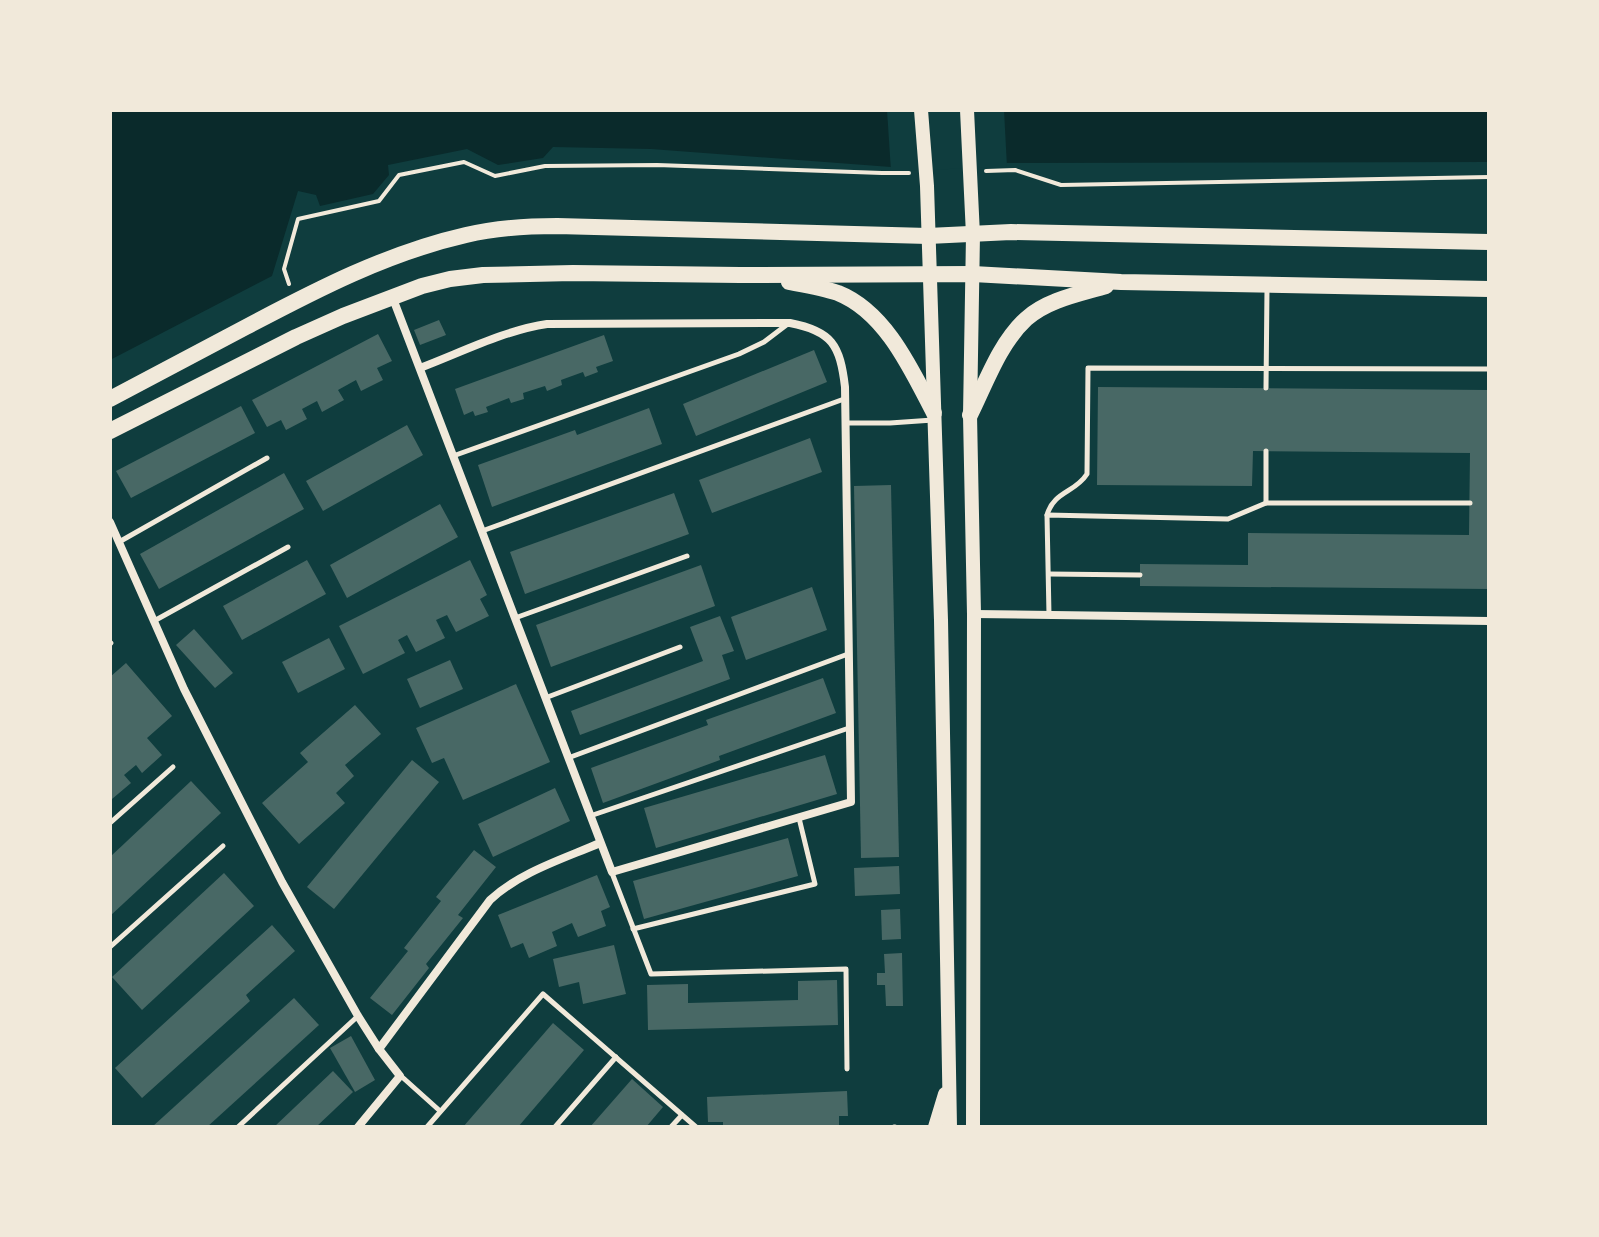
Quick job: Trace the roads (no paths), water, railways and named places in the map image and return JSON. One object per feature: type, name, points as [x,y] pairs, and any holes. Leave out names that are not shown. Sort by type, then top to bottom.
[{"type":"main road","points":[[921,110],[927,186],[941,620],[950,1127]]},
{"type":"main road","points":[[967,110],[973,235],[970,415],[974,614],[974,1124]]},
{"type":"main road","points":[[110,399],[361,269],[423,246],[499,229],[557,226],[928,236],[1011,232],[1489,242]]},
{"type":"main road","points":[[110,431],[296,337],[392,296],[450,279],[483,275],[973,274],[1121,282],[1489,289]]},
{"type":"main road","points":[[740,275],[804,284],[854,301],[890,336],[909,365],[934,417]]},
{"type":"main road","points":[[970,415],[1001,351],[1027,318],[1066,298],[1121,282]]},
{"type":"main road","points":[[935,1127],[950,1079]]},
{"type":"street","points":[[392,296],[612,872],[851,802],[845,399],[842,364],[830,340],[816,330],[790,323],[547,324],[515,332],[420,368]]},
{"type":"street","points":[[110,522],[184,689],[238,799],[358,1016],[400,1076],[358,1127]]},
{"type":"street","points":[[974,614],[1489,621]]},
{"type":"street","points":[[379,1049],[485,906],[503,888],[600,843]]},
{"type":"lane","points":[[1266,388],[1267,285]]},
{"type":"lane","points":[[453,456],[739,354],[764,342],[790,323]]},
{"type":"lane","points":[[1049,615],[1047,515],[1055,498],[1087,474],[1088,368],[1489,369]]},
{"type":"lane","points":[[482,531],[845,399]]},
{"type":"lane","points":[[846,423],[890,423],[934,417]]},
{"type":"lane","points":[[1266,451],[1266,503]]},
{"type":"lane","points":[[119,542],[267,458]]},
{"type":"lane","points":[[1047,515],[1228,519],[1266,503],[1470,503]]},
{"type":"lane","points":[[154,621],[288,547]]},
{"type":"lane","points":[[515,618],[687,556]]},
{"type":"lane","points":[[1049,574],[1140,575]]},
{"type":"lane","points":[[545,698],[680,647]]},
{"type":"lane","points":[[568,758],[848,654]]},
{"type":"lane","points":[[590,816],[849,728]]},
{"type":"lane","points":[[110,823],[173,767]]},
{"type":"lane","points":[[633,929],[815,884],[799,818]]},
{"type":"lane","points":[[110,947],[223,846]]},
{"type":"lane","points":[[612,872],[651,974],[846,969],[847,1069]]},
{"type":"lane","points":[[427,1127],[543,994],[696,1127]]},
{"type":"lane","points":[[238,1127],[358,1016]]},
{"type":"lane","points":[[555,1127],[616,1057]]},
{"type":"lane","points":[[400,1076],[440,1111]]},
{"type":"lane","points":[[671,1127],[682,1115]]},
{"type":"water","points":[[110,110],[1489,110],[1489,162],[1007,163],[891,167],[651,149],[553,147],[543,158],[498,165],[467,149],[388,165],[389,175],[373,194],[320,206],[316,195],[298,191],[272,276],[110,360]]}]
